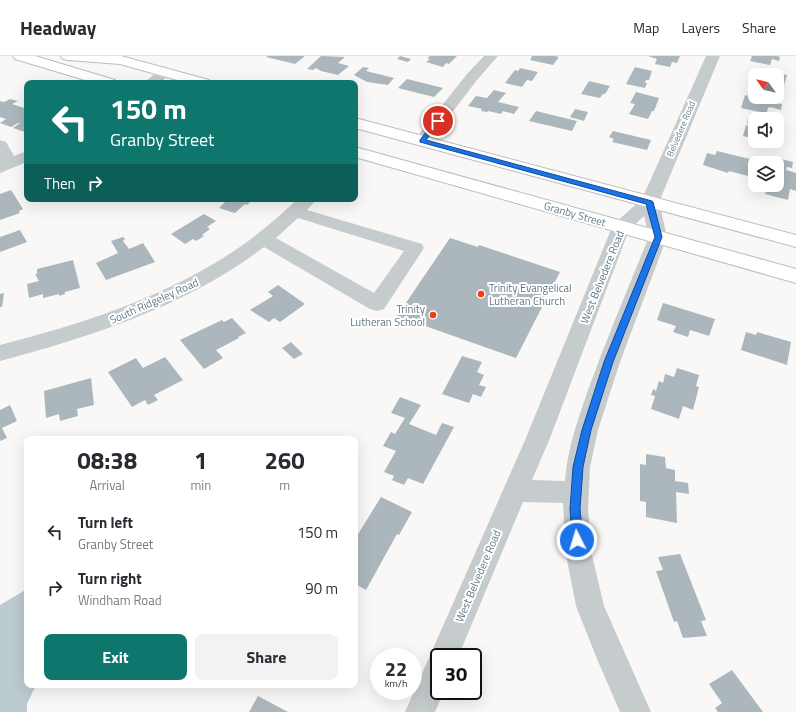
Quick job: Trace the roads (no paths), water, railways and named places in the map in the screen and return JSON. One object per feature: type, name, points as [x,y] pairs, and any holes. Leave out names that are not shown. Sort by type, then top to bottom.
[{"type":"main road","points":[[20,56],[100,80]]},
{"type":"main road","points":[[68,56],[121,60]]},
{"type":"main road","points":[[106,56],[193,80]]},
{"type":"main road","points":[[358,124],[796,241]]},
{"type":"main road","points":[[375,157],[395,133]]},
{"type":"main road","name":"Granby Street","points":[[358,153],[796,276]]},
{"type":"street","points":[[422,141],[472,77],[491,56]]},
{"type":"street","name":"Belvedere Road","points":[[650,202],[713,56]]},
{"type":"street","points":[[155,80],[165,72]]},
{"type":"street","points":[[0,145],[5,166],[24,157]]},
{"type":"street","points":[[636,712],[607,649],[590,606],[579,555],[575,509],[578,467],[586,430],[609,362],[658,237],[650,202]]},
{"type":"street","name":"West Belvedere Road","points":[[447,648],[538,438],[621,227],[650,202]]},
{"type":"street","points":[[265,239],[377,304],[414,248],[302,205]]},
{"type":"street","name":"South Ridgeley Road","points":[[0,353],[98,326],[154,304],[190,287],[229,264],[265,239],[302,205]]},
{"type":"street","points":[[515,491],[576,492]]},
{"type":"street","points":[[420,712],[430,688]]},
{"type":"place","name":"Trinity Evangelical Lutheran Church","points":[[481,294]]},
{"type":"place","name":"Trinity Lutheran School","points":[[433,315]]}]
